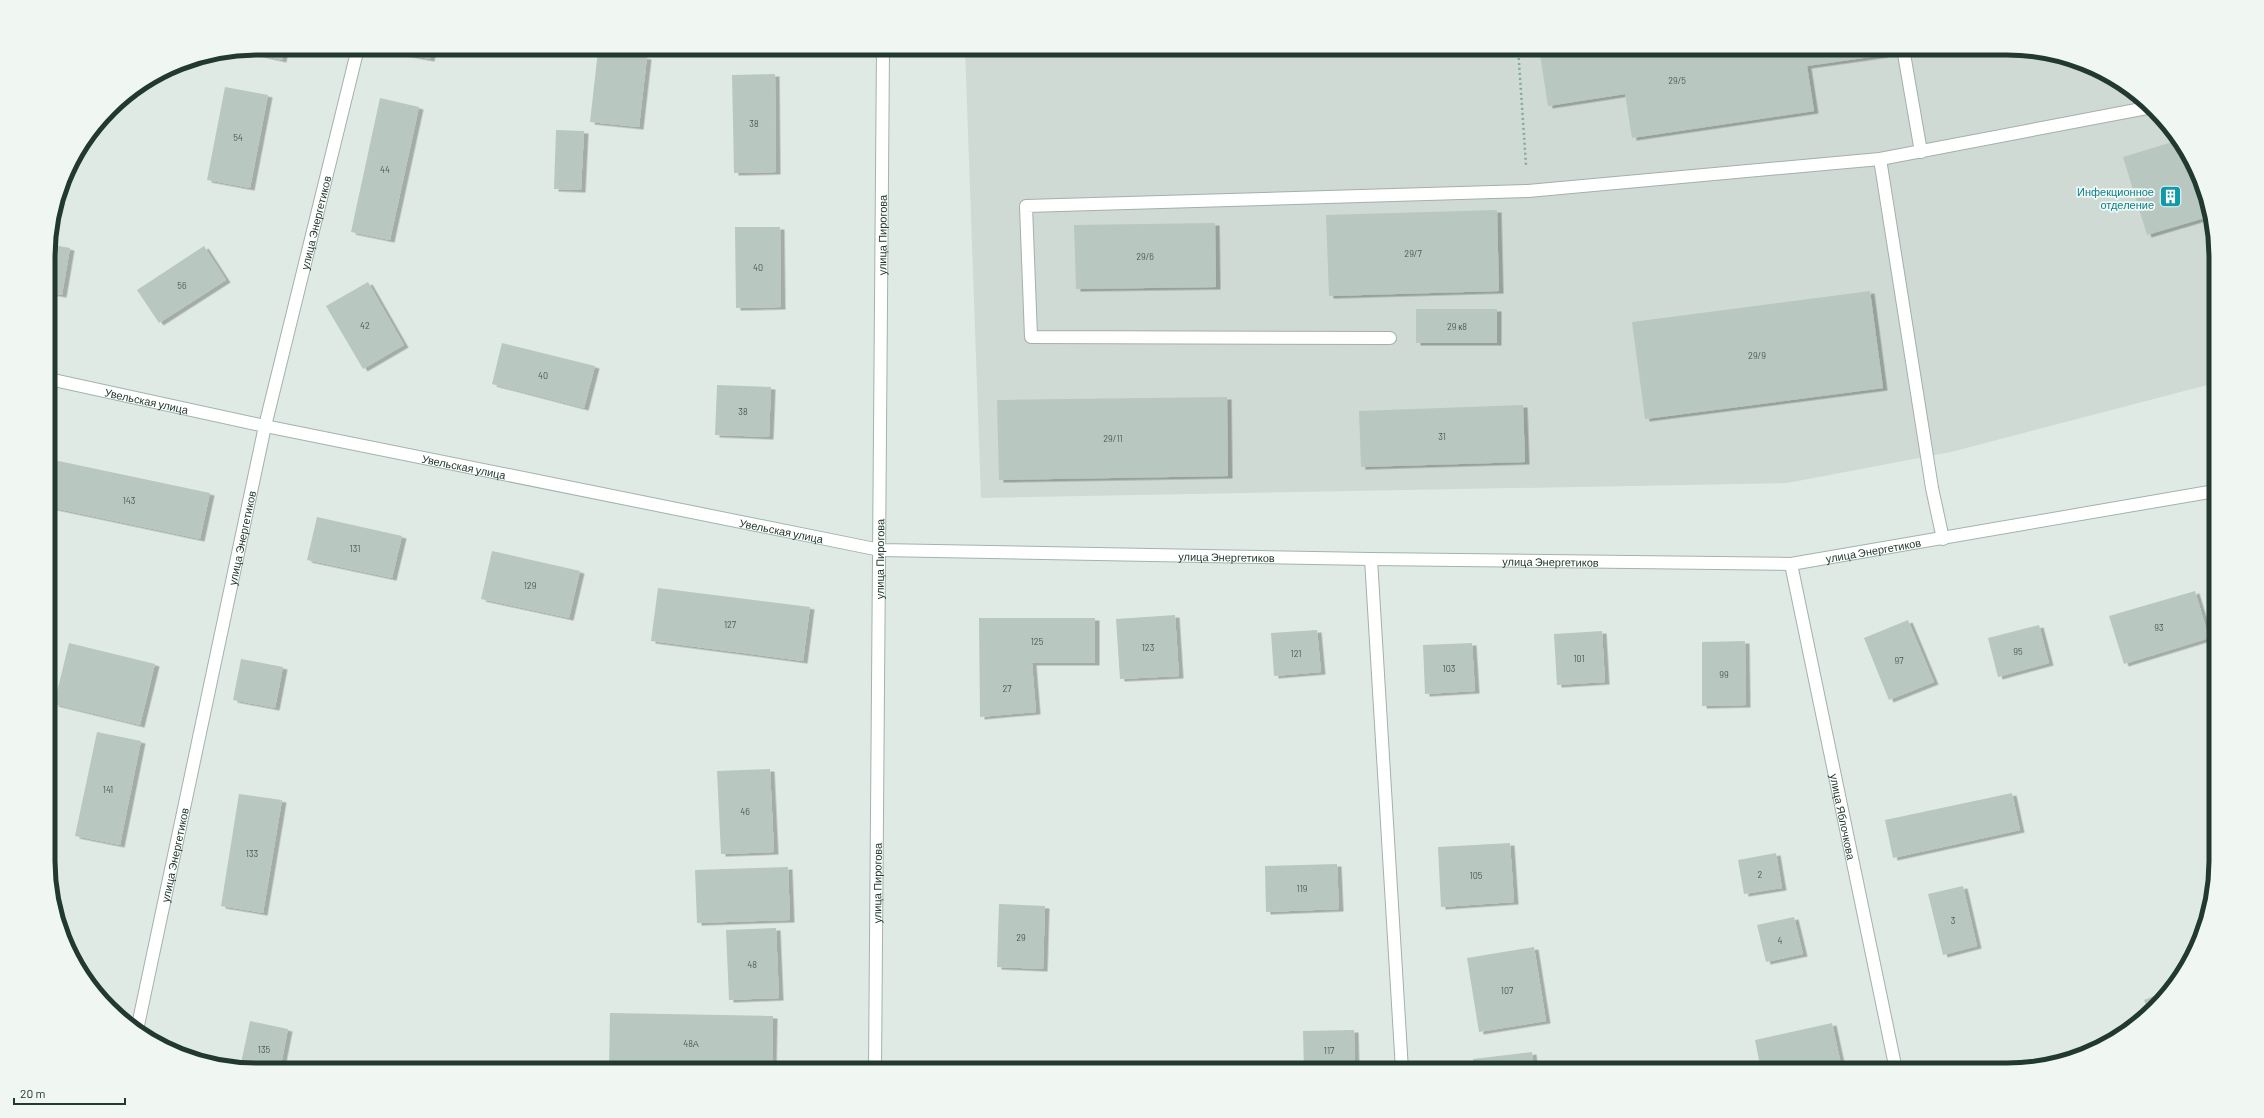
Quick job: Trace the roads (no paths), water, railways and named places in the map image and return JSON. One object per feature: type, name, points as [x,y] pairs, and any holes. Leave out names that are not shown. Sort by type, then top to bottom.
[{"type":"street","name":"улица Энергетиков","points":[[138,1024],[265,426],[356,55]]},
{"type":"street","name":"улица Пирогова","points":[[875,1063],[883,55]]},
{"type":"street","points":[[1903,55],[1921,152]]},
{"type":"street","points":[[1390,338],[1031,337],[1026,206],[1528,191],[1880,159],[2144,109]]},
{"type":"street","points":[[1880,159],[1932,488],[1943,539]]},
{"type":"street","name":"Увельская улица","points":[[55,380],[265,426],[880,550]]},
{"type":"street","name":"улица Энергетиков","points":[[880,550],[1371,559],[1791,564],[2209,492]]},
{"type":"street","points":[[1371,559],[1402,1063]]},
{"type":"street","name":"улица Яблочкова","points":[[1791,564],[1895,1063]]},
{"type":"place","name":"Инфекционное отделение","points":[[2170,197]]}]
